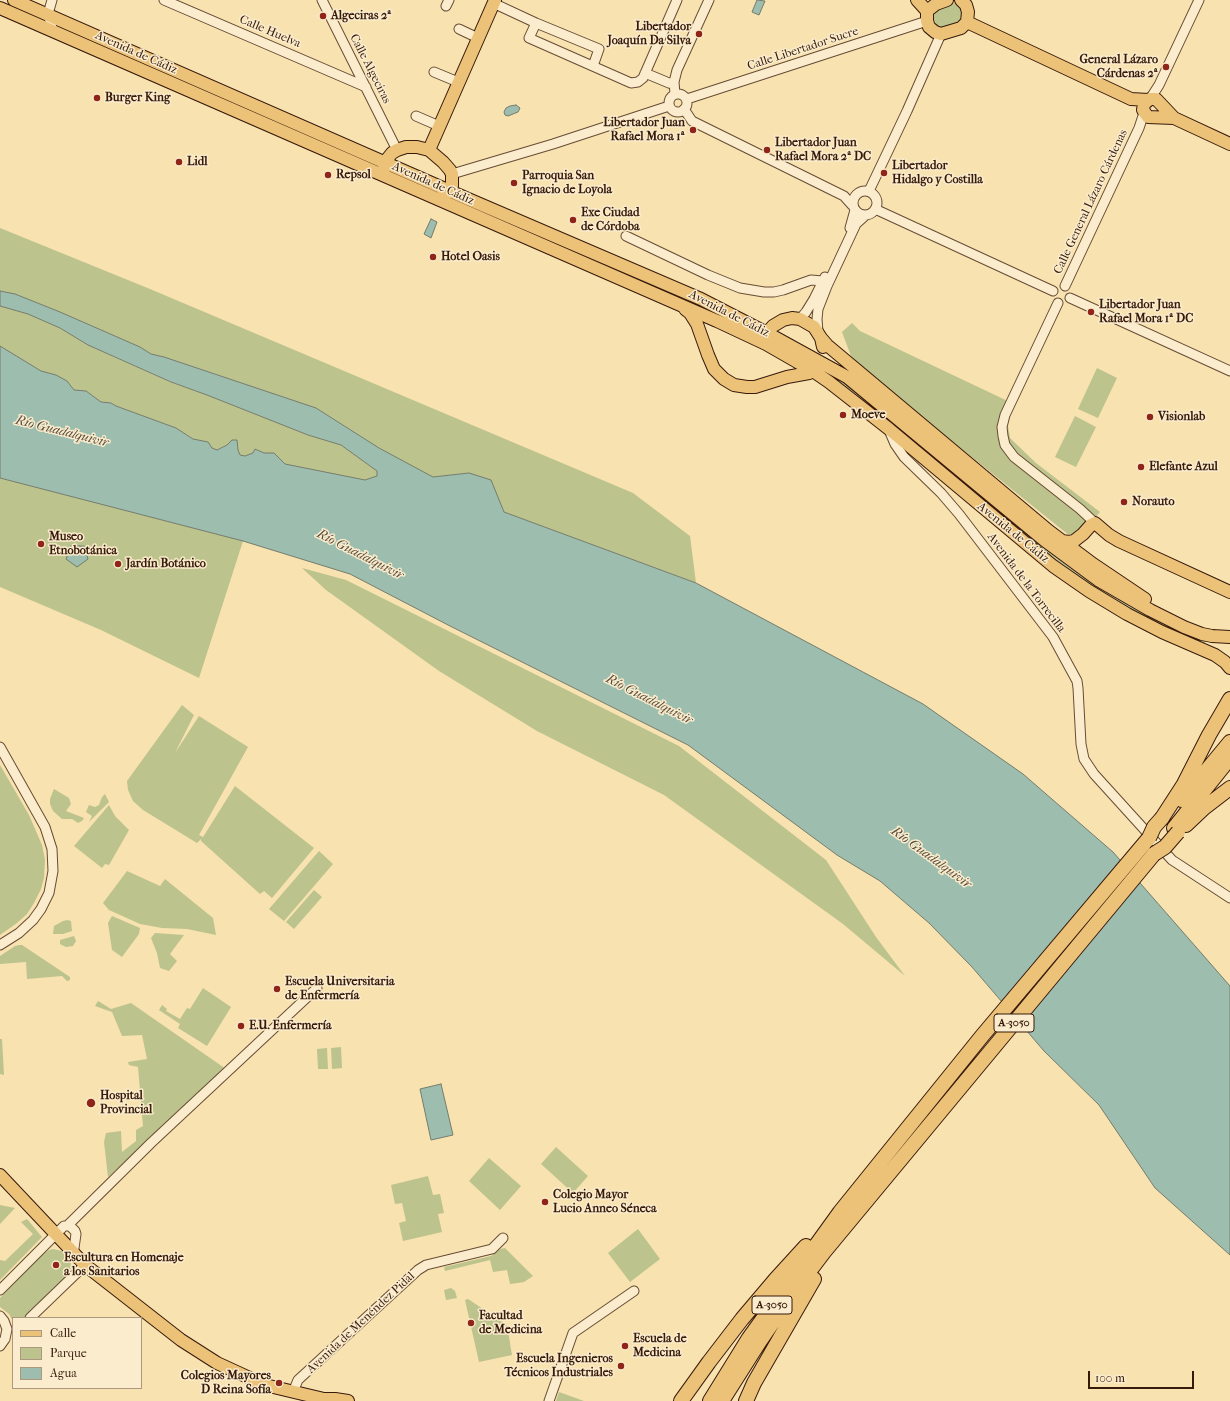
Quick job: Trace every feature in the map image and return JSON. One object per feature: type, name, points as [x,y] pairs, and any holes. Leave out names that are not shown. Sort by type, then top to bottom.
[{"type":"highway","points":[[1170,825],[1184,784],[1209,735],[1230,699]]},
{"type":"highway","points":[[1170,825],[1230,742]]},
{"type":"highway","points":[[1170,825],[1230,758]]},
{"type":"highway","points":[[1170,825],[1204,808],[1230,789]]},
{"type":"highway","name":"A-3050","points":[[710,1401],[753,1332],[840,1212],[863,1183],[982,1036],[1149,838],[1158,831],[1170,825]]},
{"type":"highway","name":"A-3050","points":[[722,1401],[760,1341],[793,1293],[824,1252],[1154,854],[1170,825]]},
{"type":"highway","points":[[682,1401],[718,1350],[775,1280],[824,1226],[840,1212]]},
{"type":"highway","points":[[746,1401],[754,1383],[812,1282],[838,1245],[845,1228]]},
{"type":"main road","name":"Avenida de Cádiz","points":[[14,0],[48,14],[383,169],[397,181],[679,304],[767,338]]},
{"type":"main road","points":[[917,0],[927,16],[929,27],[934,32],[941,34],[961,28],[967,22],[968,12],[966,5],[961,0]]},
{"type":"main road","points":[[927,16],[936,4],[947,0]]},
{"type":"main road","points":[[428,150],[494,2]]},
{"type":"main road","name":"Avenida de Cádiz","points":[[0,8],[383,169],[450,191],[701,299],[740,319],[767,338],[816,366],[847,378]]},
{"type":"main road","points":[[967,22],[1230,144]]},
{"type":"main road","points":[[383,169],[392,153],[406,147],[417,147],[428,150],[443,162],[452,174],[452,186],[450,191],[446,194],[441,194],[412,182],[397,181]]},
{"type":"main road","name":"Avenida de Cádiz","points":[[679,304],[690,313],[697,324],[714,369],[724,379],[734,385],[755,387],[816,366]]},
{"type":"main road","points":[[740,319],[762,321],[792,318],[800,319],[808,323],[821,340],[816,366]]},
{"type":"main road","points":[[767,338],[773,326],[783,320]]},
{"type":"main road","name":"Avenida de Cádiz","points":[[821,340],[847,378],[1048,544],[1085,571],[1123,595],[1184,627],[1202,634],[1230,637]]},
{"type":"main road","name":"Avenida de Cádiz","points":[[821,340],[1062,541],[1093,564],[1153,604],[1202,634]]},
{"type":"main road","name":"Avenida de Cádiz","points":[[816,366],[1013,534],[1053,566],[1089,591],[1127,614],[1162,632],[1215,655],[1225,662],[1230,668]]},
{"type":"main road","name":"Avenida de Cádiz","points":[[922,440],[943,452],[963,459]]},
{"type":"main road","points":[[1062,541],[1074,541],[1092,528]]},
{"type":"main road","points":[[1092,528],[1230,592]]},
{"type":"main road","points":[[1092,528],[1085,541],[1084,550],[1093,564]]},
{"type":"main road","points":[[1230,655],[1230,668]]},
{"type":"main road","points":[[0,1174],[73,1255],[181,1340],[217,1363],[265,1385],[325,1400],[335,1399],[348,1401]]},
{"type":"street","points":[[52,0],[48,14],[53,31]]},
{"type":"street","name":"Calle Huelva","points":[[164,0],[366,87]]},
{"type":"street","name":"Calle Algeciras","points":[[322,0],[397,150]]},
{"type":"street","points":[[536,23],[529,38],[631,83],[638,82],[643,78],[677,0]]},
{"type":"street","points":[[675,94],[674,84],[677,70],[709,0]]},
{"type":"street","name":"Calle General Lázaro Cárdenas","points":[[1065,286],[1139,128],[1152,108],[1159,85],[1199,0]]},
{"type":"street","points":[[494,2],[536,23],[599,49],[593,66]]},
{"type":"street","name":"Calle Libertador Sucre","points":[[687,99],[927,16]]},
{"type":"street","points":[[459,29],[478,38]]},
{"type":"street","points":[[869,191],[908,110],[941,34]]},
{"type":"street","points":[[434,72],[458,82]]},
{"type":"street","points":[[645,73],[674,84]]},
{"type":"street","points":[[680,93],[687,99],[687,105],[684,110],[676,112],[669,106],[670,97],[675,94],[680,93]]},
{"type":"street","points":[[452,174],[553,144],[669,106]]},
{"type":"street","points":[[684,110],[692,121],[844,196],[860,214],[866,215]]},
{"type":"street","points":[[416,116],[439,126]]},
{"type":"street","points":[[821,340],[817,319],[818,309],[856,224],[876,209],[876,196],[869,191],[862,190],[850,196],[844,196]]},
{"type":"street","points":[[800,319],[814,299],[850,227],[854,208],[853,197],[856,194]]},
{"type":"street","points":[[876,209],[1054,291]]},
{"type":"street","points":[[626,236],[708,275],[740,288],[774,292],[792,288],[811,280],[823,281]]},
{"type":"street","points":[[1065,286],[1071,292],[1070,298],[1064,303],[1058,303],[1054,299],[1054,291],[1057,287],[1065,286]]},
{"type":"street","points":[[1070,298],[1230,371]]},
{"type":"street","points":[[1058,303],[1005,415],[1002,427],[1005,445],[1014,457],[1075,505],[1092,528]]},
{"type":"street","name":"Avenida de la Torrecilla","points":[[889,429],[895,444],[904,457],[950,504],[1048,629],[1075,676],[1078,688],[1081,744],[1084,759],[1094,774],[1172,860],[1230,898]]},
{"type":"street","points":[[0,746],[45,827],[52,849],[53,871],[49,892],[41,909],[33,920],[19,933],[0,945]]},
{"type":"street","points":[[0,1290],[64,1226],[67,1226],[151,1143],[318,988]]},
{"type":"street","points":[[67,1226],[73,1229],[76,1234],[73,1255]]},
{"type":"street","name":"Avenida de Menéndez Pidal","points":[[293,1392],[298,1380],[418,1270],[426,1265],[492,1249],[503,1238]]},
{"type":"street","points":[[31,1317],[85,1265]]},
{"type":"street","points":[[549,1401],[573,1333],[634,1291]]},
{"type":"street","points":[[0,1316],[6,1324],[6,1340]]},
{"type":"green space","points":[[952,3],[960,5],[965,13],[959,24],[942,28],[937,26],[933,18],[934,10]]},
{"type":"green space","points":[[0,228],[150,289],[633,493],[690,536],[696,583],[504,512],[469,473],[433,477],[379,448],[316,408],[151,354],[140,347],[60,312],[15,294],[0,291]]},
{"type":"green space","points":[[0,306],[28,314],[60,328],[88,345],[170,382],[308,435],[341,445],[377,471],[377,476],[365,480],[285,464],[274,453],[264,453],[256,449],[253,453],[245,456],[240,455],[237,441],[232,440],[227,445],[217,450],[211,448],[208,442],[193,439],[176,428],[111,403],[101,402],[86,391],[74,390],[67,381],[56,375],[41,371],[0,346]]},
{"type":"green space","points":[[852,323],[860,331],[1014,404],[1007,420],[1010,438],[1036,463],[1100,512],[1075,540],[902,401],[851,356],[842,332]]},
{"type":"green space","points":[[1097,368],[1117,378],[1098,418],[1078,409]]},
{"type":"green space","points":[[829,374],[859,393],[1052,553],[1206,640],[1203,646],[1143,618],[1065,569],[827,376]]},
{"type":"green space","points":[[1075,416],[1096,427],[1076,467],[1055,457]]},
{"type":"green space","name":"Jardín Botánico","points":[[0,478],[243,541],[199,678],[101,630],[0,587]]},
{"type":"green space","points":[[302,568],[346,580],[679,746],[826,860],[876,937],[905,976],[843,924],[664,795],[537,731],[439,671],[326,590]]},
{"type":"green space","points":[[182,705],[194,715],[175,753],[199,716],[248,747],[199,835],[203,837],[235,786],[314,848],[272,898],[264,891],[260,894],[201,841],[201,839],[197,843],[143,810],[133,801],[128,790],[127,781]]},
{"type":"green space","points":[[0,765],[29,815],[42,845],[45,860],[44,878],[41,889],[34,903],[27,914],[0,935]]},
{"type":"green space","points":[[54,789],[69,798],[71,804],[66,811],[84,818],[82,821],[78,823],[72,819],[62,819],[53,811],[50,804],[50,799]]},
{"type":"green space","points":[[105,794],[109,802],[89,822],[92,816],[86,812],[89,805],[95,807],[99,805]]},
{"type":"green space","points":[[109,805],[115,816],[129,830],[109,865],[105,864],[102,868],[74,846]]},
{"type":"green space","points":[[319,851],[333,864],[284,921],[269,909]]},
{"type":"green space","points":[[127,871],[160,886],[165,879],[213,918],[216,935],[187,929],[162,928],[140,924],[109,910],[103,903]]},
{"type":"green space","points":[[314,890],[322,897],[294,929],[286,922]]},
{"type":"green space","points":[[112,916],[140,928],[139,934],[122,957],[112,950],[108,923]]},
{"type":"green space","points":[[67,920],[71,921],[72,931],[63,934],[53,934],[54,926]]},
{"type":"green space","points":[[155,933],[184,935],[170,954],[177,961],[169,971],[160,968],[157,953],[151,938]]},
{"type":"green space","points":[[74,936],[76,941],[73,946],[66,947],[60,944],[60,940]]},
{"type":"green space","points":[[19,945],[22,945],[70,977],[70,980],[67,981],[62,976],[27,979],[26,962],[0,964],[0,956]]},
{"type":"green space","points":[[203,988],[231,1007],[207,1046],[178,1028],[180,1024],[159,1010],[162,1005],[167,1009],[166,1011],[180,1019],[187,1008],[190,1009]]},
{"type":"green space","points":[[98,1001],[111,1009],[131,1003],[226,1069],[108,1177],[104,1142],[106,1133],[121,1131],[122,1152],[136,1141],[136,1130],[143,1126],[138,1067],[129,1065],[128,1062],[147,1059],[142,1035],[122,1036],[112,1012],[95,1006]]},
{"type":"green space","points":[[0,1039],[2,1039],[4,1075],[0,1074]]},
{"type":"green space","points":[[341,1047],[342,1068],[332,1069],[331,1048]]},
{"type":"green space","points":[[327,1048],[328,1069],[318,1069],[317,1049]]},
{"type":"green space","points":[[556,1147],[588,1176],[573,1193],[541,1164]]},
{"type":"green space","points":[[489,1158],[521,1186],[500,1210],[469,1181]]},
{"type":"green space","points":[[428,1176],[433,1195],[440,1194],[444,1213],[438,1214],[442,1232],[403,1241],[399,1223],[406,1221],[402,1203],[395,1204],[391,1185]]},
{"type":"green space","points":[[0,1205],[15,1208],[0,1224]]},
{"type":"green space","points":[[27,1219],[42,1237],[0,1280],[0,1260],[5,1261],[33,1234],[21,1222]]},
{"type":"green space","points":[[638,1229],[660,1259],[630,1282],[608,1253]]},
{"type":"green space","points":[[505,1248],[533,1276],[524,1282],[510,1284],[507,1270],[493,1272],[490,1260],[445,1271],[444,1267],[491,1256],[500,1249]]},
{"type":"green space","points":[[53,1249],[62,1251],[68,1256],[71,1264],[70,1273],[25,1317],[12,1317],[12,1319],[9,1314],[0,1307],[0,1298],[42,1255]]},
{"type":"green space","points":[[451,1288],[455,1291],[457,1298],[446,1300],[444,1290]]},
{"type":"green space","points":[[468,1299],[507,1325],[512,1355],[479,1362],[465,1300]]},
{"type":"green space","points":[[559,1392],[584,1401],[556,1401]]},
{"type":"water","points":[[757,0],[765,1],[759,15],[752,12]]},
{"type":"water","points":[[516,105],[520,108],[518,112],[508,116],[505,115],[504,112],[506,108]]},
{"type":"water","points":[[431,219],[437,222],[431,238],[424,234]]},
{"type":"water","name":"Río Guadalquivir","points":[[0,291],[15,294],[60,312],[140,347],[151,354],[316,408],[379,448],[433,477],[469,473],[491,480],[504,512],[696,583],[923,704],[1023,774],[1113,852],[1230,986],[1230,1255],[1155,1188],[1099,1105],[1044,1051],[972,967],[929,923],[880,881],[837,855],[688,745],[450,626],[350,574],[243,541],[0,478],[0,346],[41,371],[56,375],[67,381],[74,390],[86,391],[101,402],[111,403],[176,428],[193,439],[208,442],[212,448],[217,450],[227,445],[232,440],[237,440],[240,455],[245,456],[253,453],[255,449],[264,453],[274,453],[285,464],[365,480],[377,476],[377,471],[341,445],[308,435],[171,382],[88,345],[60,328],[28,314],[0,306]]},
{"type":"water","points":[[71,546],[84,546],[88,559],[77,567],[66,559]]},
{"type":"water","points":[[441,1084],[453,1135],[431,1140],[420,1089]]},
{"type":"place","name":"Algeciras 2ª","points":[[323,16]]},
{"type":"place","name":"Libertador Joaquín Da Silva","points":[[699,34]]},
{"type":"place","name":"General Lázaro Cárdenas 2ª","points":[[1166,67]]},
{"type":"place","name":"Burger King","points":[[97,98]]},
{"type":"place","name":"Libertador Juan Rafael Mora 1ª","points":[[693,130]]},
{"type":"place","name":"Libertador Juan Rafael Mora 2ª DC","points":[[767,150]]},
{"type":"place","name":"Lidl","points":[[179,162]]},
{"type":"place","name":"Libertador Hidalgo y Costilla","points":[[884,173]]},
{"type":"place","name":"Repsol","points":[[328,175]]},
{"type":"place","name":"Parroquia San Ignacio de Loyola","points":[[514,183]]},
{"type":"place","name":"Exe Ciudad de Córdoba","points":[[573,220]]},
{"type":"place","name":"Hotel Oasis","points":[[433,257]]},
{"type":"place","name":"Libertador Juan Rafael Mora 1ª DC","points":[[1091,312]]},
{"type":"place","name":"Moeve","points":[[843,415]]},
{"type":"place","name":"Visionlab","points":[[1150,417]]},
{"type":"place","name":"Elefante Azul","points":[[1141,467]]},
{"type":"place","name":"Norauto","points":[[1124,502]]},
{"type":"place","name":"Museo Etnobotánica","points":[[41,544]]},
{"type":"place","name":"Jardín Botánico","points":[[118,564]]},
{"type":"place","name":"Escuela Universitaria de Enfermería","points":[[277,989]]},
{"type":"place","name":"E.U. Enfermería","points":[[241,1026]]},
{"type":"place","name":"Hospital Provincial","points":[[91,1103]]},
{"type":"place","name":"Colegio Mayor Lucio Anneo Séneca","points":[[545,1202]]},
{"type":"place","name":"Escultura en Homenaje a los Sanitarios","points":[[56,1265]]},
{"type":"place","name":"Facultad de Medicina","points":[[471,1323]]},
{"type":"place","name":"Escuela de Medicina","points":[[625,1346]]},
{"type":"place","name":"Escuela Ingenieros Técnicos Industriales","points":[[621,1366]]},
{"type":"place","name":"Colegios Mayores D Reina Sofía","points":[[279,1383]]}]
